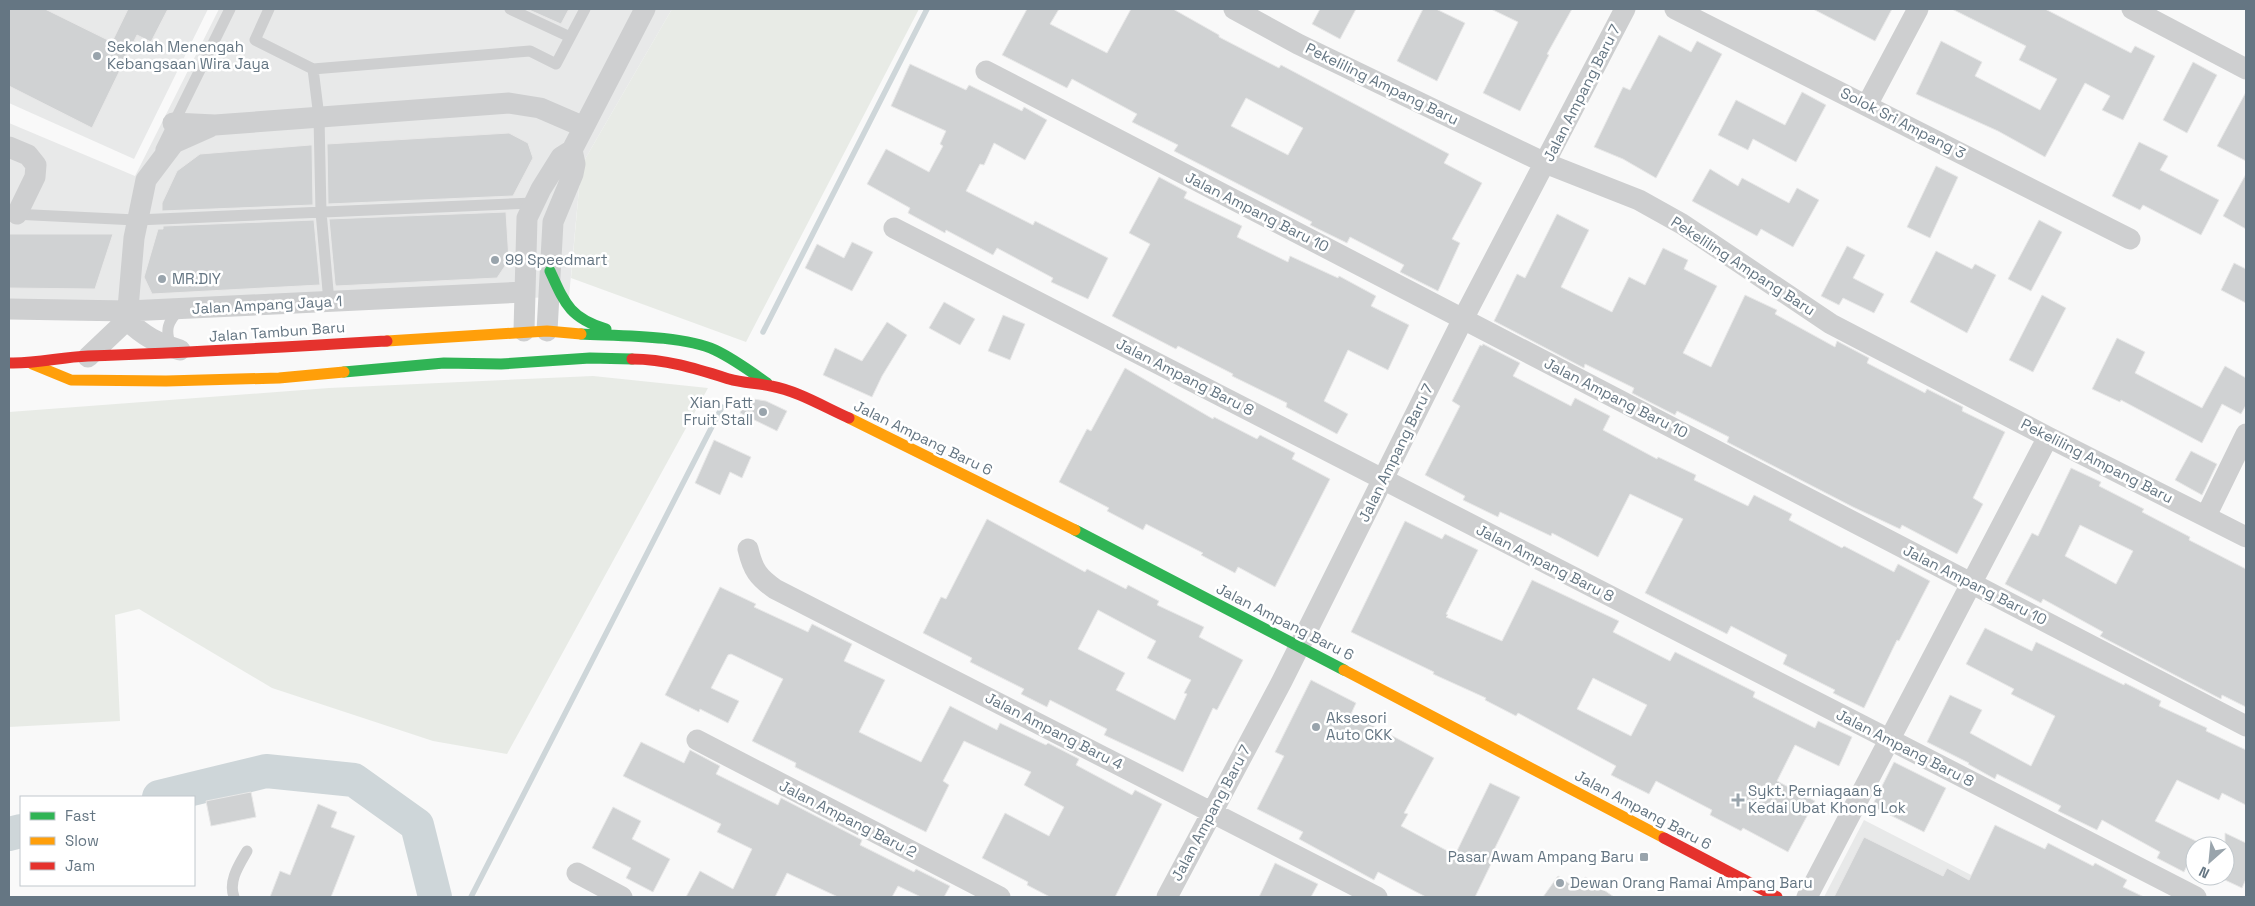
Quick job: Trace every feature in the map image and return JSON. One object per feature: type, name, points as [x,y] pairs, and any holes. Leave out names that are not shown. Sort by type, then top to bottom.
[{"type":"main road","points":[[550,271],[567,309],[579,319],[628,335]]},
{"type":"main road","name":"Jalan Ampang Baru 6","points":[[534,338],[628,335],[681,341],[713,349],[738,362],[772,386]]},
{"type":"main road","name":"Jalan Tambun Baru","points":[[9,363],[32,364],[68,357],[180,350],[534,338]]},
{"type":"main road","points":[[558,348],[594,348],[666,354],[700,369]]},
{"type":"main road","points":[[444,363],[490,351]]},
{"type":"main road","name":"Jalan Ampang Baru 6","points":[[444,363],[501,364],[590,358],[649,360],[700,369],[731,380],[772,386],[799,395],[912,448],[1090,537],[1777,897]]},
{"type":"main road","name":"Jalan Tambun Baru","points":[[32,364],[71,380],[166,381],[279,378],[444,363]]},
{"type":"street","points":[[534,338],[525,292],[526,218],[561,157],[572,150],[645,9]]},
{"type":"street","name":"Pekeliling Ampang Baru","points":[[1234,9],[1298,44],[1545,163],[1639,200],[1682,224],[1831,324],[2246,537]]},
{"type":"street","name":"Jalan Ampang Baru 7","points":[[1167,897],[1299,647],[1463,319],[1625,9]]},
{"type":"street","points":[[1867,105],[1918,9]]},
{"type":"street","points":[[2132,9],[2246,69]]},
{"type":"street","name":"Solok Sri Ampang 3","points":[[1687,11],[2130,240]]},
{"type":"street","name":"Jalan Ampang Baru 10","points":[[986,71],[2246,726]]},
{"type":"street","points":[[173,123],[215,125],[509,103],[540,108],[584,128]]},
{"type":"street","points":[[88,357],[128,316],[136,220],[146,180],[174,143],[215,125]]},
{"type":"street","points":[[9,147],[28,155],[36,165],[35,177],[13,214]]},
{"type":"street","points":[[534,338],[550,271],[553,222],[573,174],[575,164],[572,150]]},
{"type":"street","name":"Jalan Ampang Baru 8","points":[[894,228],[2196,897]]},
{"type":"street","name":"Jalan Ampang Jaya 1","points":[[9,309],[128,316],[180,309],[525,292]]},
{"type":"street","points":[[128,316],[142,334],[180,350]]},
{"type":"street","points":[[2206,516],[2246,434]]},
{"type":"street","points":[[1807,897],[2048,437]]},
{"type":"street","name":"Jalan Ampang Baru 4","points":[[748,549],[751,565],[761,580],[775,589],[1377,897]]},
{"type":"street","name":"Jalan Ampang Baru 2","points":[[697,740],[1000,897]]},
{"type":"street","points":[[577,873],[622,897]]},
{"type":"lane","points":[[146,180],[230,9]]},
{"type":"lane","points":[[269,9],[255,40],[313,69],[530,51],[556,64],[585,9]]},
{"type":"lane","points":[[510,9],[570,37]]},
{"type":"lane","points":[[313,69],[319,117],[321,212],[329,302]]},
{"type":"lane","points":[[13,214],[136,220],[534,203]]},
{"type":"lane","points":[[180,309],[168,325],[167,335],[180,350]]},
{"type":"lane","points":[[234,897],[232,891],[235,872],[247,851]]},
{"type":"shaded area","name":"Sekolah Menengah Kebangsaan Wira Jaya","points":[[9,9],[208,9],[134,159],[9,103]]},
{"type":"shaded area","points":[[219,9],[672,9],[581,166],[569,297],[9,308],[9,123],[135,176]]},
{"type":"shaded area","points":[[672,9],[919,9],[746,342],[571,278],[581,166]]},
{"type":"shaded area","points":[[593,376],[708,388],[507,754],[433,741],[272,688],[139,609],[115,615],[120,721],[9,727],[9,412],[329,388]]},
{"type":"shaded area","points":[[1864,820],[2014,897],[1824,897]]},
{"type":"building","points":[[9,9],[45,9],[112,42],[128,9],[168,9],[151,42],[137,35],[92,128],[9,86]]},
{"type":"building","points":[[527,9],[569,9],[561,24]]},
{"type":"building","points":[[1027,9],[1059,9],[1050,24],[1107,53],[1131,9],[1173,9],[1219,35],[1219,37],[1279,68],[1281,65],[1449,154],[1444,163],[1482,183],[1452,239],[1460,243],[1438,291],[1400,272],[1404,265],[1350,237],[1347,243],[1310,225],[1312,222],[1174,151],[1178,145],[1132,122],[1137,114],[1072,79],[1067,88],[1002,55]],"holes":[[[1246,98],[1303,128],[1288,155],[1231,126]]]},
{"type":"building","points":[[1320,9],[1356,9],[1340,39],[1312,24]]},
{"type":"building","points":[[1423,9],[1436,9],[1465,23],[1437,81],[1397,61]]},
{"type":"building","points":[[1491,9],[1572,9],[1547,54],[1549,55],[1520,111],[1483,93],[1518,22]]},
{"type":"building","points":[[1813,9],[1892,9],[1875,41]]},
{"type":"building","points":[[1952,9],[2045,9],[2131,53],[2135,46],[2155,56],[2123,120],[2102,110],[2110,96],[2085,83],[2045,157],[1998,131],[1916,94],[1941,41],[1982,62],[1975,76],[2040,110],[2057,79],[2019,60],[2026,46]]},
{"type":"building","points":[[1659,35],[1691,52],[1697,41],[1722,54],[1656,178],[1623,159],[1594,147],[1623,87],[1630,90]]},
{"type":"building","points":[[2193,62],[2217,75],[2187,133],[2163,120]]},
{"type":"building","points":[[910,64],[966,90],[969,85],[1022,111],[1024,107],[1047,120],[1025,160],[994,143],[984,165],[980,164],[966,191],[1033,225],[1035,221],[1108,258],[1088,299],[1051,282],[1053,278],[997,248],[993,255],[946,230],[945,233],[908,213],[910,208],[867,184],[886,149],[929,172],[943,146],[940,144],[946,131],[891,106]]},
{"type":"building","points":[[1802,92],[1826,105],[1796,162],[1753,139],[1748,150],[1718,135],[1736,100],[1785,125]]},
{"type":"building","points":[[2246,92],[2246,161],[2217,146]]},
{"type":"building","points":[[509,133],[528,143],[533,158],[513,196],[328,204],[327,144]]},
{"type":"building","points":[[2139,142],[2168,156],[2160,170],[2219,200],[2201,235],[2143,205],[2140,210],[2112,196]]},
{"type":"building","points":[[312,145],[313,205],[162,211],[162,203],[177,171],[200,154]]},
{"type":"building","points":[[1936,166],[1958,177],[1930,238],[1907,227]]},
{"type":"building","points":[[1710,169],[1738,186],[1742,178],[1789,203],[1797,188],[1819,200],[1793,247],[1761,229],[1757,236],[1692,201]]},
{"type":"building","points":[[2246,174],[2246,229],[2223,216]]},
{"type":"building","points":[[1159,177],[1187,192],[1184,198],[1242,226],[1237,237],[1288,262],[1290,256],[1338,278],[1339,276],[1376,296],[1371,306],[1409,325],[1388,370],[1348,350],[1324,401],[1348,414],[1337,434],[1286,407],[1287,403],[1232,376],[1233,374],[1178,346],[1176,349],[1112,316],[1150,244],[1129,233]]},
{"type":"building","points":[[506,212],[509,260],[497,278],[336,286],[335,284],[329,219]]},
{"type":"building","points":[[1557,214],[1589,230],[1561,287],[1612,312],[1629,277],[1645,285],[1663,248],[1688,260],[1684,269],[1717,286],[1683,353],[1711,367],[1745,295],[1777,310],[1775,314],[1835,347],[1837,341],[1869,358],[1867,363],[1925,393],[1927,389],[1963,407],[1962,411],[2005,432],[1973,498],[1983,504],[1957,554],[1902,525],[1900,529],[1853,507],[1727,442],[1729,437],[1677,411],[1675,415],[1632,393],[1634,388],[1585,364],[1584,368],[1494,321],[1517,274],[1525,278]]},
{"type":"building","points":[[314,220],[320,285],[152,294],[144,277],[158,229],[163,229],[163,226]]},
{"type":"building","points":[[2039,220],[2062,232],[2031,291],[2008,279]]},
{"type":"building","points":[[9,234],[113,234],[95,289],[9,288]]},
{"type":"building","points":[[852,242],[873,252],[852,291],[805,268],[817,244],[844,258]]},
{"type":"building","points":[[1847,246],[1865,255],[1853,278],[1884,294],[1874,313],[1843,298],[1839,305],[1821,296]]},
{"type":"building","points":[[1936,251],[1972,269],[1975,264],[1996,275],[1967,333],[1910,302]]},
{"type":"building","points":[[2234,263],[2246,269],[2246,303],[2221,290]]},
{"type":"building","points":[[2042,295],[2066,308],[2033,372],[2009,360]]},
{"type":"building","points":[[944,302],[975,319],[960,345],[929,328]]},
{"type":"building","points":[[1003,315],[1025,324],[1010,360],[988,351]]},
{"type":"building","points":[[887,322],[907,335],[882,376],[872,397],[823,375],[835,348],[862,361]]},
{"type":"building","points":[[2117,338],[2145,352],[2135,373],[2202,408],[2225,366],[2246,378],[2246,405],[2241,414],[2222,404],[2202,443],[2121,400],[2120,402],[2092,389]]},
{"type":"building","points":[[1483,344],[1520,363],[1513,376],[1571,406],[1575,398],[1610,416],[1603,430],[1657,459],[1658,457],[1696,475],[1694,480],[1748,506],[1754,495],[1792,514],[1789,520],[1842,548],[1844,546],[1894,572],[1898,564],[1930,581],[1899,641],[1897,640],[1864,708],[1833,693],[1835,690],[1783,664],[1787,655],[1731,626],[1727,634],[1645,593],[1683,519],[1630,494],[1598,557],[1552,533],[1551,536],[1500,512],[1498,517],[1463,500],[1465,496],[1425,475],[1460,406],[1452,401],[1480,345],[1482,346]]},
{"type":"building","points":[[1125,368],[1213,419],[1214,417],[1257,439],[1260,435],[1295,453],[1292,459],[1330,479],[1275,587],[1238,567],[1235,573],[1201,555],[1203,553],[1146,524],[1143,530],[1107,511],[1109,508],[1059,482],[1087,429],[1091,431]]},
{"type":"building","name":"Xian Fatt Fruit Stall","points":[[747,398],[766,401],[787,411],[777,431],[740,413]]},
{"type":"building","points":[[714,440],[751,457],[742,478],[730,472],[720,495],[695,483]]},
{"type":"building","points":[[2191,451],[2217,464],[2202,495],[2175,480]]},
{"type":"building","points":[[2071,468],[2101,482],[2099,486],[2144,509],[2142,512],[2190,537],[2189,540],[2246,569],[2246,707],[2222,695],[2221,699],[2100,636],[2103,632],[2043,599],[2041,603],[2005,584],[2032,533],[2038,536]],"holes":[[[2080,525],[2133,551],[2116,584],[2065,556]]]},
{"type":"building","points":[[987,519],[1085,572],[1087,569],[1126,589],[1128,585],[1159,601],[1157,605],[1204,627],[1199,637],[1243,660],[1217,710],[1213,708],[1183,772],[1104,735],[1107,729],[1050,700],[1047,707],[1021,694],[1024,689],[970,662],[972,658],[923,633],[941,597],[946,599]],"holes":[[[1098,610],[1156,641],[1147,658],[1191,680],[1184,693],[1187,694],[1175,720],[1116,690],[1125,673],[1078,649]]]},
{"type":"building","points":[[1405,521],[1442,539],[1445,534],[1478,550],[1446,617],[1502,641],[1532,580],[1619,621],[1613,632],[1670,661],[1675,652],[1755,692],[1753,697],[1815,728],[1818,721],[1852,737],[1839,766],[1795,745],[1777,781],[1815,801],[1788,852],[1743,828],[1741,831],[1710,815],[1712,810],[1656,781],[1649,794],[1611,775],[1616,766],[1518,713],[1516,716],[1485,700],[1486,698],[1433,674],[1434,672],[1351,632]],"holes":[[[1593,678],[1647,705],[1631,736],[1577,709]]]},
{"type":"building","points":[[720,587],[756,604],[754,607],[808,632],[812,624],[852,644],[844,661],[885,680],[859,732],[921,762],[950,706],[997,730],[1000,723],[1046,745],[1048,743],[1079,759],[1076,765],[1132,795],[1135,790],[1162,804],[1115,897],[1050,897],[1027,885],[1028,882],[982,858],[1005,813],[1049,836],[1064,807],[1024,785],[1031,772],[964,741],[943,781],[949,785],[926,832],[795,767],[796,763],[752,741],[783,679],[731,654],[728,655],[711,688],[739,701],[728,723],[700,709],[699,712],[665,695]]},
{"type":"building","points":[[1985,628],[2032,651],[2036,642],[2161,701],[2159,706],[2207,728],[2206,731],[2246,750],[2246,805],[2222,793],[2219,800],[2177,780],[2155,821],[2186,836],[2184,872],[2157,858],[2160,852],[2102,820],[2097,830],[2058,811],[2061,806],[1997,774],[1995,779],[1969,763],[1927,742],[1950,695],[1982,710],[1970,733],[2031,766],[2055,716],[2011,694],[2014,689],[1966,664]]},
{"type":"building","points":[[1311,680],[1356,703],[1351,714],[1434,758],[1404,813],[1408,814],[1401,826],[1455,855],[1490,783],[1520,797],[1488,862],[1491,864],[1475,897],[1426,897],[1378,872],[1374,880],[1299,839],[1303,832],[1257,809],[1284,756],[1275,752]]},
{"type":"building","points":[[641,742],[684,763],[690,750],[720,766],[716,774],[778,805],[781,798],[862,840],[860,845],[914,872],[916,869],[950,886],[944,897],[921,897],[898,886],[892,897],[838,897],[787,873],[775,897],[686,897],[700,871],[733,889],[752,849],[717,832],[721,824],[623,776]]},
{"type":"building","points":[[1894,762],[1946,788],[1924,832],[1872,806]]},
{"type":"building","points":[[251,792],[256,817],[211,826],[206,801]]},
{"type":"building","points":[[318,804],[337,812],[331,827],[355,836],[331,897],[270,897],[280,871],[290,875]]},
{"type":"building","points":[[613,807],[641,821],[632,839],[670,859],[653,892],[626,878],[631,868],[592,848]]},
{"type":"building","points":[[1995,825],[2045,849],[2048,843],[2093,866],[2095,863],[2127,880],[2123,887],[2144,897],[1834,897],[1864,837],[1943,876],[1947,868],[1969,880]]},
{"type":"building","points":[[2235,838],[2246,843],[2246,879],[2242,888],[2235,885]]},
{"type":"building","points":[[1275,863],[1318,884],[1311,897],[1259,897]]},
{"type":"building","name":"Dewan Orang Ramai Ampang Baru","points":[[1558,876],[1577,889],[1585,877],[1614,897],[1543,897]]},
{"type":"waterway","points":[[763,332],[927,9]]},
{"type":"waterway","points":[[471,897],[722,407]]},
{"type":"waterway","points":[[163,796],[266,771],[354,780],[417,825],[435,897]]},
{"type":"waterway","points":[[9,834],[20,831]]},
{"type":"traffic: fast","points":[[550,271],[565,301],[576,315],[606,329]]},
{"type":"traffic: fast","points":[[581,334],[650,337],[686,341],[702,345],[729,357],[767,383]]},
{"type":"traffic: fast","points":[[344,372],[444,363],[501,364],[590,358],[632,359]]},
{"type":"traffic: fast","points":[[1075,530],[1344,670]]},
{"type":"traffic: slow","points":[[387,341],[547,331],[581,334]]},
{"type":"traffic: slow","points":[[32,364],[71,380],[166,381],[279,378],[344,372]]},
{"type":"traffic: slow","points":[[849,418],[1075,530]]},
{"type":"traffic: slow","points":[[1344,670],[1664,838]]},
{"type":"traffic: jam","points":[[9,363],[88,356],[200,352],[387,341]]},
{"type":"traffic: jam","points":[[632,359],[669,363],[734,380],[781,388],[801,395],[849,418]]},
{"type":"traffic: jam","points":[[1664,838],[1777,897]]},
{"type":"place","name":"Sekolah Menengah Kebangsaan Wira Jaya","points":[[97,56]]},
{"type":"place","name":"99 Speedmart","points":[[495,260]]},
{"type":"place","name":"MR.DIY","points":[[162,279]]},
{"type":"place","name":"Xian Fatt Fruit Stall","points":[[763,412]]},
{"type":"place","name":"Aksesori Auto CKK","points":[[1316,727]]},
{"type":"place","name":"Sykt. Perniagaan & Kedai Ubat Khong Lok","points":[[1738,800]]},
{"type":"place","name":"Pasar Awam Ampang Baru","points":[[1644,857]]},
{"type":"place","name":"Dewan Orang Ramai Ampang Baru","points":[[1560,883]]}]
